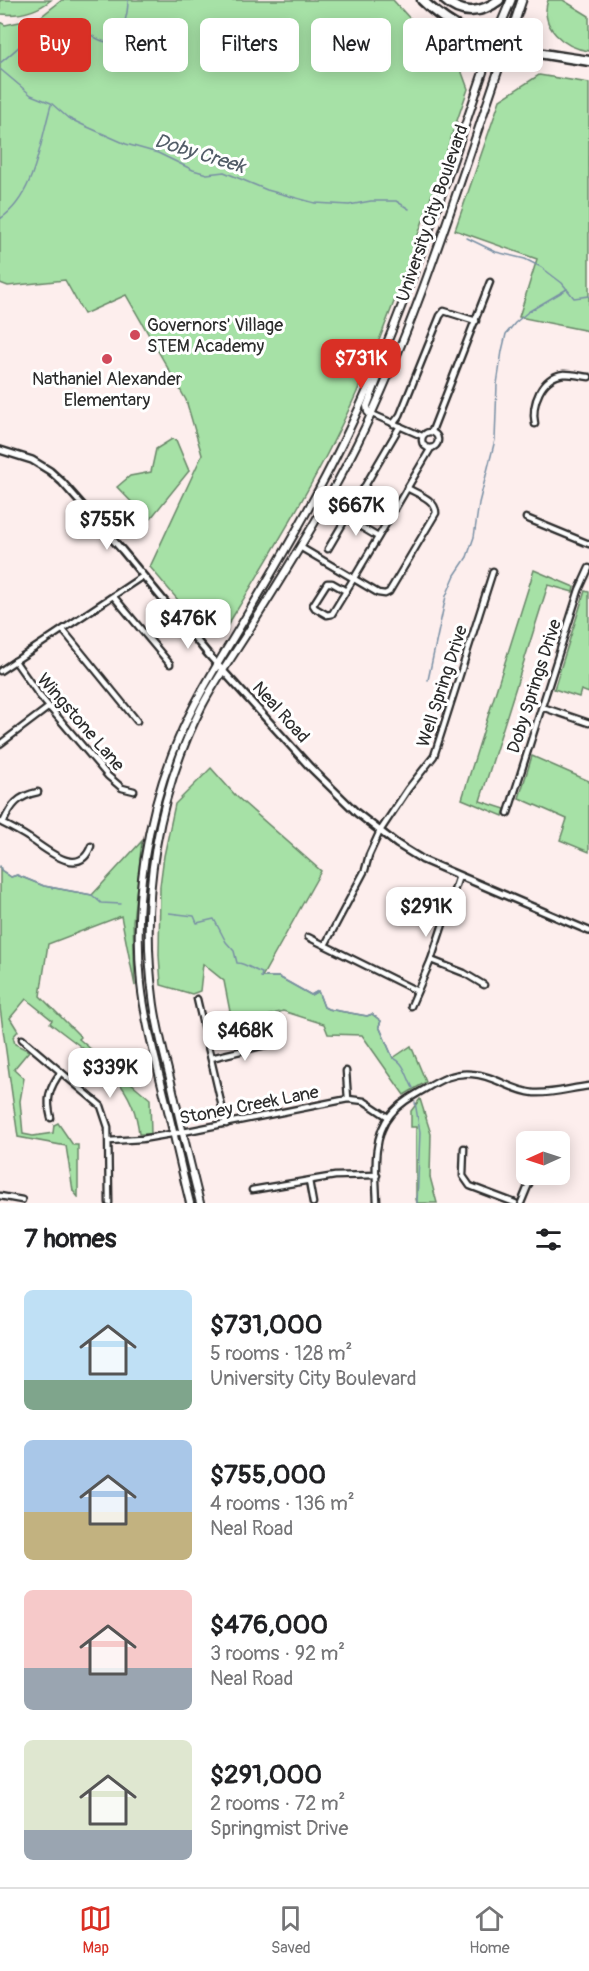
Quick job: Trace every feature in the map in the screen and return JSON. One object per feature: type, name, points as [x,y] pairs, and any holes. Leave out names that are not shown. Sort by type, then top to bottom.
[{"type":"highway","points":[[422,0],[444,18]]},
{"type":"highway","points":[[446,0],[457,9],[466,11],[487,8],[499,0]]},
{"type":"highway","points":[[543,54],[589,61]]},
{"type":"main road","name":"University City Boulevard","points":[[503,18],[511,0]]},
{"type":"main road","name":"University City Boulevard","points":[[516,18],[522,0]]},
{"type":"main road","name":"University City Boulevard","points":[[190,1203],[151,1041],[143,999],[139,948],[140,898],[146,850],[162,783],[181,733],[217,664],[315,496],[345,438],[384,352],[483,72]]},
{"type":"main road","name":"University City Boulevard","points":[[200,1203],[153,997],[149,948],[150,889],[159,830],[177,766],[203,704],[300,547],[340,477],[372,414],[417,302],[498,72]]},
{"type":"main road","points":[[372,414],[368,412],[368,406],[385,360],[384,352]]},
{"type":"street","points":[[432,431],[490,282]]},
{"type":"street","points":[[393,424],[400,415],[444,311],[476,321]]},
{"type":"street","points":[[535,424],[536,401],[541,389],[548,381],[566,374],[589,378]]},
{"type":"street","points":[[372,414],[422,436]]},
{"type":"street","points":[[328,549],[400,426]]},
{"type":"street","points":[[346,591],[332,583],[327,583],[314,605],[315,608],[330,615],[346,591],[354,578],[431,448],[437,445],[439,440],[437,434],[432,431],[422,436]]},
{"type":"street","points":[[422,436],[422,443],[431,448]]},
{"type":"street","name":"Neal Road","points":[[0,450],[32,460],[55,476],[82,503],[217,664],[336,794],[380,831],[414,855],[589,931]]},
{"type":"street","points":[[300,547],[378,593],[384,594],[391,589],[436,513],[433,503],[408,488]]},
{"type":"street","points":[[346,518],[378,537]]},
{"type":"street","points":[[526,518],[589,544]]},
{"type":"street","name":"Doby Springs Drive","points":[[508,813],[579,590],[589,568]]},
{"type":"street","name":"Well Spring Drive","points":[[325,945],[365,870],[380,831],[408,789],[434,756],[493,571]]},
{"type":"street","points":[[0,671],[144,576]]},
{"type":"street","points":[[114,597],[170,664]]},
{"type":"street","points":[[63,630],[137,720]]},
{"type":"street","name":"Wingstone Lane","points":[[15,661],[49,707],[114,782],[122,788],[134,791]]},
{"type":"street","points":[[0,744],[49,707]]},
{"type":"street","points":[[543,707],[589,723]]},
{"type":"street","points":[[38,792],[22,796],[13,804],[1,823],[30,839],[52,856],[63,860],[81,858],[91,846]]},
{"type":"street","points":[[411,1006],[431,960],[459,876]]},
{"type":"street","points":[[308,938],[417,992]]},
{"type":"street","points":[[431,960],[464,973],[483,985]]},
{"type":"street","points":[[197,999],[226,1124]]},
{"type":"street","points":[[22,1039],[101,1107],[106,1119],[109,1140],[109,1203]]},
{"type":"street","points":[[211,1058],[274,1043]]},
{"type":"street","points":[[346,1071],[348,1099],[364,1101],[388,1117]]},
{"type":"street","points":[[51,1118],[48,1106],[49,1092],[61,1072]]},
{"type":"street","points":[[377,1203],[378,1143],[388,1117],[406,1101],[443,1079],[456,1075],[480,1075],[536,1093],[589,1086]]},
{"type":"street","name":"Stoney Creek Lane","points":[[109,1140],[142,1139],[174,1134],[348,1099]]},
{"type":"street","points":[[464,1148],[463,1176],[470,1186],[515,1203]]},
{"type":"street","points":[[252,1191],[346,1175],[377,1175]]},
{"type":"street","points":[[309,1181],[313,1203]]},
{"type":"street","points":[[521,1203],[528,1185]]},
{"type":"street","points":[[0,1196],[22,1200]]},
{"type":"green space","points":[[0,0],[51,0],[21,14],[7,14],[0,14]]},
{"type":"green space","points":[[62,0],[393,0],[409,18],[403,18],[403,72],[462,72],[468,89],[404,275],[376,349],[346,417],[280,539],[226,628],[205,632],[150,567],[202,455],[186,400],[126,295],[84,314],[65,280],[8,286],[0,283],[0,22],[5,25],[18,22],[18,72],[91,72],[91,18],[39,18]]},
{"type":"green space","points":[[548,0],[563,0],[589,16],[589,51],[571,46],[550,27],[546,10]]},
{"type":"green space","points":[[539,75],[589,83],[589,331],[519,317],[537,259],[455,230],[500,100]]},
{"type":"green space","points":[[172,439],[176,440],[189,471],[151,518],[147,518],[117,487],[130,476],[151,472],[156,449]]},
{"type":"green space","points":[[534,570],[574,587],[573,592],[548,585],[480,801],[505,809],[503,816],[462,799]]},
{"type":"green space","points":[[585,591],[589,592],[589,693],[581,690],[579,697],[554,689]]},
{"type":"green space","points":[[532,756],[589,781],[589,852],[560,840],[567,819],[519,798]]},
{"type":"green space","points":[[211,768],[236,796],[321,871],[262,977],[279,977],[311,995],[318,991],[324,1007],[328,1009],[367,1016],[372,1014],[381,1021],[379,1026],[393,1058],[411,1046],[426,1082],[404,1095],[362,1035],[328,1034],[324,1024],[283,1011],[233,1027],[224,981],[203,964],[200,991],[192,994],[161,985],[160,886],[175,804]]},
{"type":"green space","points":[[142,841],[133,921],[135,986],[121,916],[48,944],[40,996],[81,1037],[79,1039],[150,1099],[151,1134],[139,1134],[129,1098],[108,1070],[50,1023],[52,1020],[26,999],[10,1018],[18,1031],[13,1037],[15,1044],[29,1051],[14,1069],[24,1078],[20,1101],[23,1134],[33,1136],[53,1133],[54,1125],[58,1123],[73,1145],[78,1145],[78,1197],[73,1191],[66,1146],[18,1137],[0,1008],[0,866],[1,870],[11,877],[17,875],[44,886],[92,895]]},
{"type":"green space","points":[[420,1099],[431,1134],[430,1177],[437,1203],[417,1203],[416,1199],[416,1127],[411,1127],[411,1111]]},
{"type":"waterway","points":[[0,63],[29,39],[49,30],[78,29],[100,41],[112,41],[124,26],[128,0]]},
{"type":"waterway","name":"Doby Creek","points":[[0,69],[31,95],[51,103],[68,118],[126,144],[158,153],[193,170],[207,174],[224,172],[267,190],[315,203],[349,205],[371,201],[396,201],[409,209]]},
{"type":"waterway","points":[[0,219],[12,209],[29,183],[51,105]]},
{"type":"waterway","name":"Doby Creek","points":[[467,238],[496,252],[525,259],[541,267],[562,283],[574,298],[589,296]]},
{"type":"waterway","points":[[428,680],[446,596],[455,575],[467,557],[474,537],[479,503],[495,440],[497,384],[506,334],[528,312],[567,289]]},
{"type":"waterway","points":[[0,866],[1,870],[11,877],[17,875],[44,886],[92,895],[101,903],[121,904]]},
{"type":"waterway","points":[[169,913],[194,916],[197,923],[214,919],[226,942],[234,951],[237,963],[262,973],[261,977],[279,977],[311,995],[318,991],[324,1007],[328,1009],[367,1016],[372,1014],[381,1021],[379,1026],[393,1058],[403,1067],[413,1088]]},
{"type":"waterway","points":[[415,1102],[420,1132],[417,1203]]},
{"type":"place","name":"Governors' Village STEM Academy","points":[[135,335]]},
{"type":"place","name":"Nathaniel Alexander Elementary","points":[[107,359]]}]
